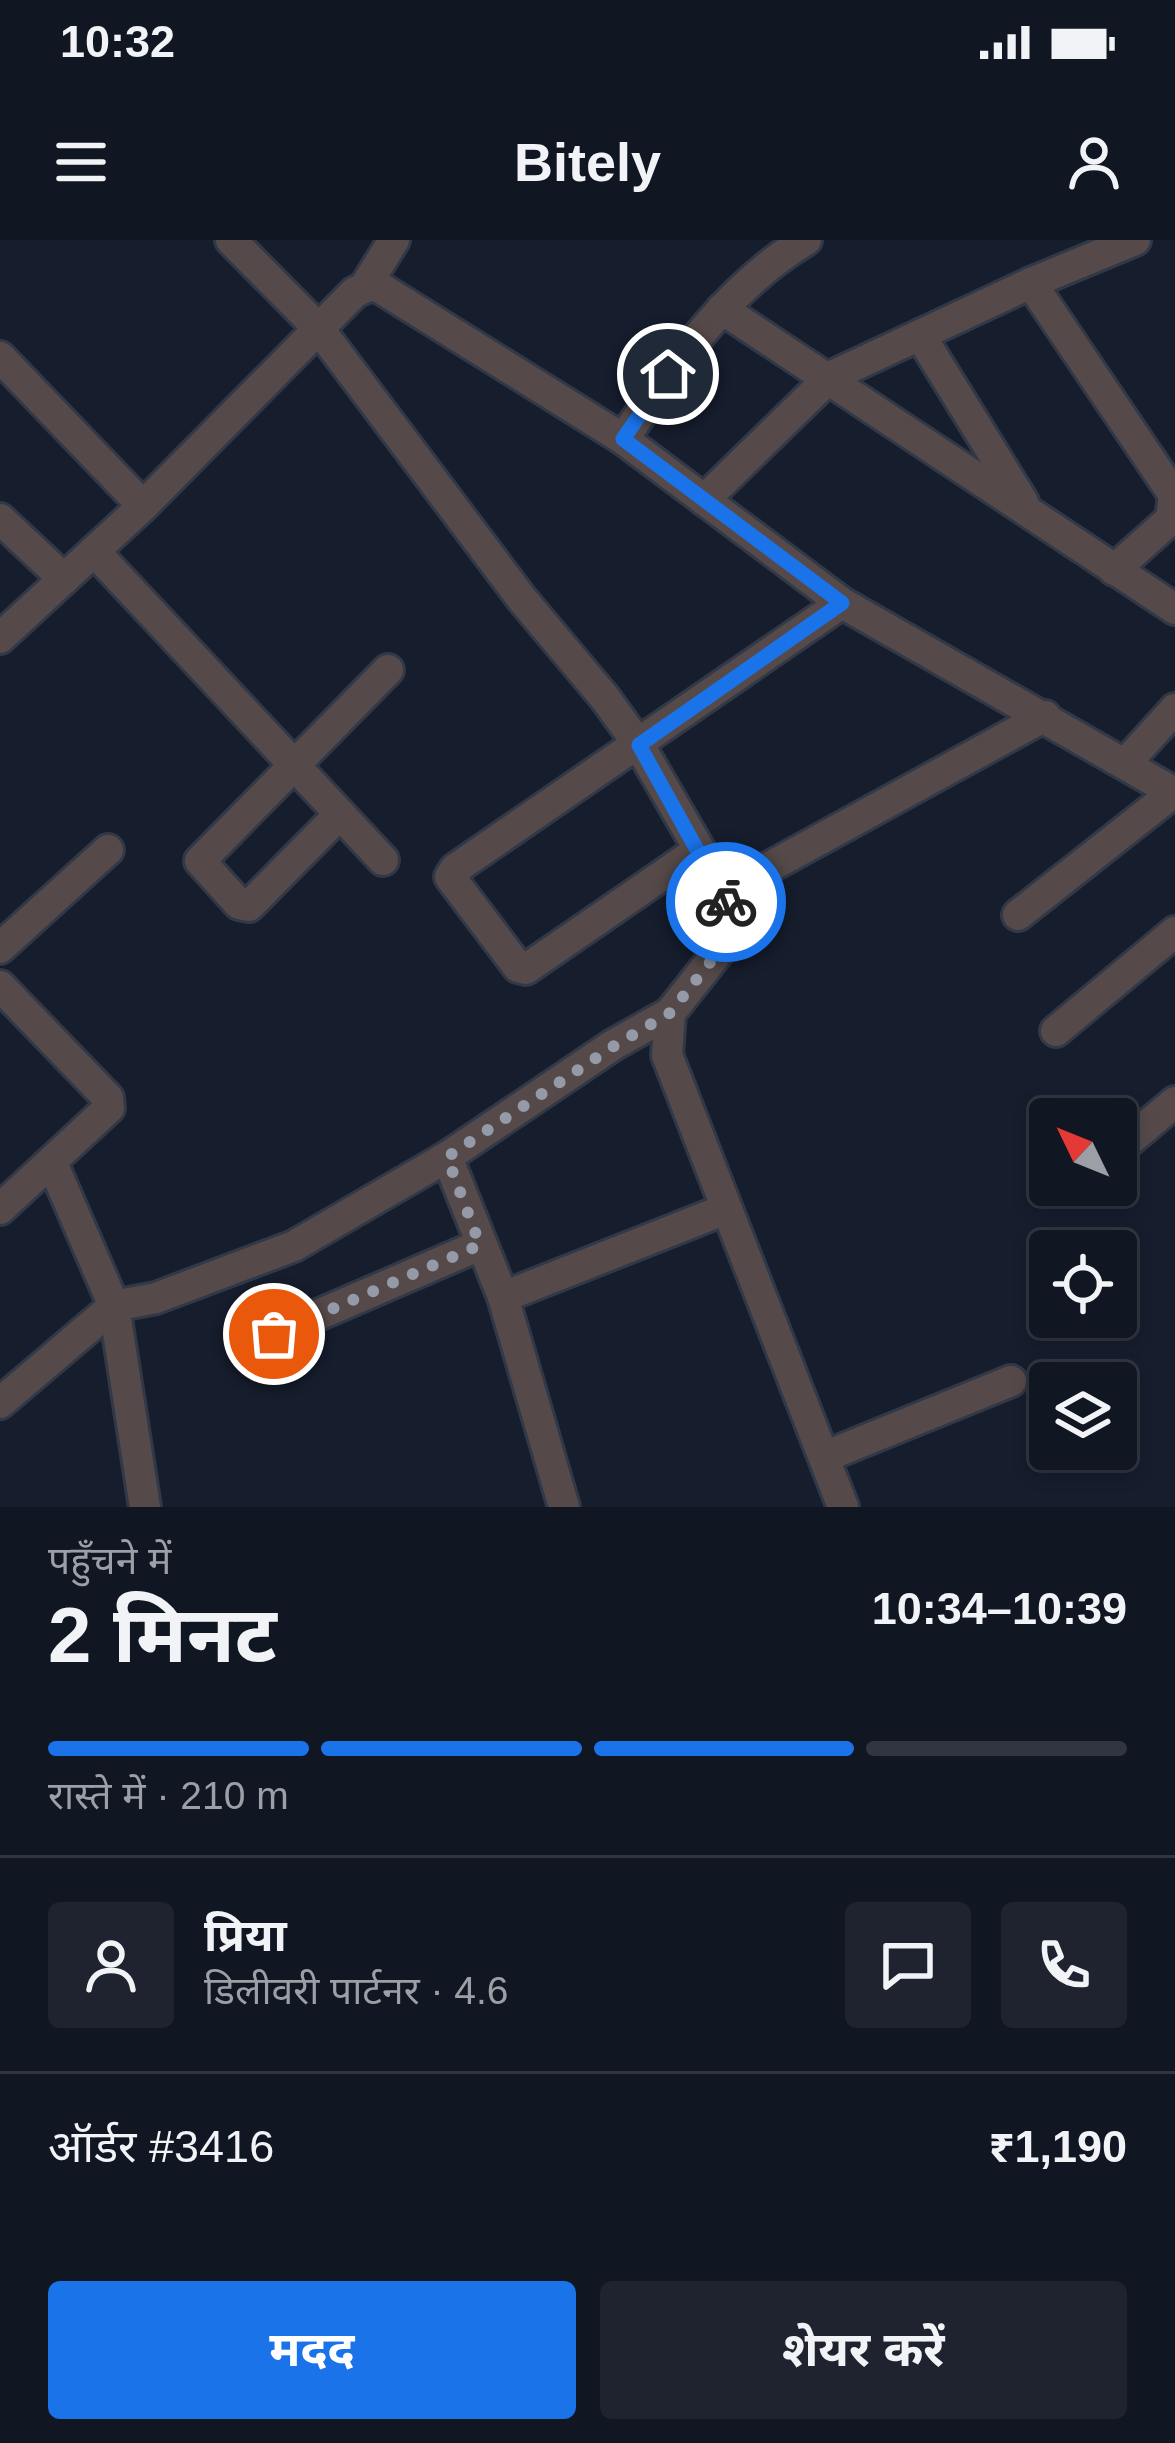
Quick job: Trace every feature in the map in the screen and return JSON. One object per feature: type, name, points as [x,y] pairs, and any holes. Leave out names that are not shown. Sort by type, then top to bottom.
[{"type":"street","points":[[0,1403],[114,1306],[156,1298],[294,1246],[447,1157],[670,1013],[723,946],[730,927],[724,892],[639,745],[319,329],[231,240]]},
{"type":"street","points":[[0,638],[143,506],[366,285],[394,240]]},
{"type":"street","points":[[623,439],[691,342],[782,254],[806,240]]},
{"type":"street","points":[[704,500],[830,377],[1030,283],[1136,240]]},
{"type":"street","points":[[1030,283],[1174,495],[1171,519],[1114,570]]},
{"type":"street","points":[[366,285],[380,286],[623,439],[842,603],[1174,792],[1018,915]]},
{"type":"street","points":[[722,309],[1175,609]]},
{"type":"street","points":[[920,335],[1029,513]]},
{"type":"street","points":[[0,357],[143,506]]},
{"type":"street","points":[[0,519],[64,578]]},
{"type":"street","points":[[94,551],[383,860]]},
{"type":"street","points":[[700,850],[526,969],[518,967],[451,882],[455,869],[842,603]]},
{"type":"street","points":[[340,814],[249,906],[239,904],[202,866],[204,853],[388,670]]},
{"type":"street","points":[[1125,764],[1175,709]]},
{"type":"street","points":[[724,892],[1045,716]]},
{"type":"street","points":[[0,948],[108,850]]},
{"type":"street","points":[[1056,1031],[1175,932]]},
{"type":"street","points":[[0,986],[108,1098],[110,1108],[0,1209]]},
{"type":"street","points":[[670,1013],[667,1054],[843,1507]]},
{"type":"street","points":[[1137,1134],[1175,1102]]},
{"type":"street","points":[[447,1157],[503,1297],[564,1507]]},
{"type":"street","points":[[52,1163],[114,1306],[145,1507]]},
{"type":"street","points":[[503,1297],[726,1209]]},
{"type":"street","points":[[274,1334],[480,1245]]},
{"type":"street","points":[[824,1457],[1011,1381]]},
{"type":"way so far","points":[[274,1334],[480,1245],[447,1157],[670,1013],[723,946],[730,927],[726,902]]},
{"type":"route","points":[[668,374],[623,439],[842,603],[639,745],[726,902]]}]
